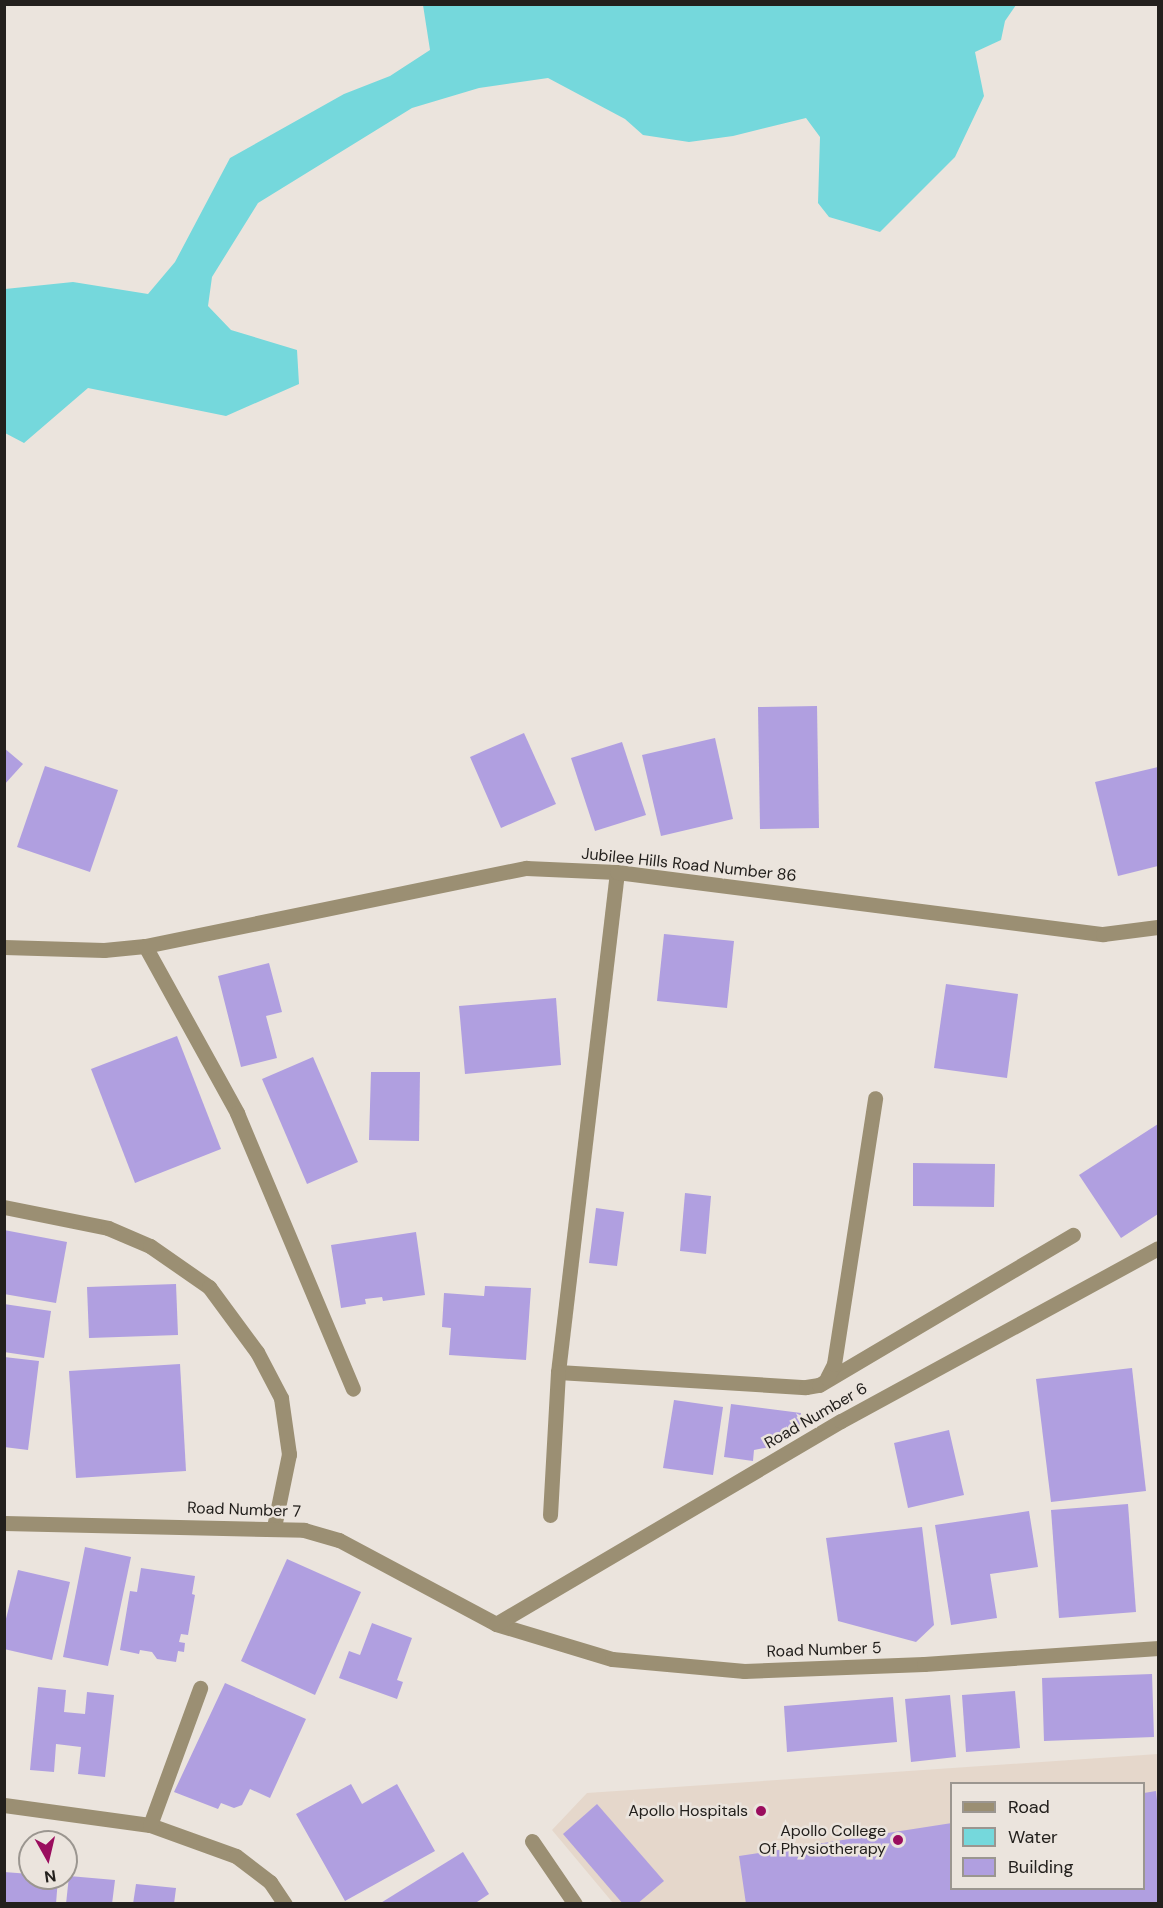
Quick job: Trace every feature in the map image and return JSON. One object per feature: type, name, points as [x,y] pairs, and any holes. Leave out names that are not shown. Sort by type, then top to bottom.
[{"type":"street","name":"Jubilee Hills Road Number 86","points":[[4,947],[104,950],[145,946],[526,868],[617,872],[1103,934],[1158,927]]},
{"type":"street","points":[[550,1515],[558,1372],[617,872]]},
{"type":"street","points":[[145,946],[237,1113],[353,1389]]},
{"type":"street","points":[[827,1378],[834,1364],[875,1098]]},
{"type":"street","points":[[4,1207],[108,1228],[150,1246],[209,1287],[257,1352],[281,1398],[289,1454],[274,1527]]},
{"type":"street","points":[[558,1372],[806,1387],[819,1384],[1073,1235]]},
{"type":"street","name":"Road Number 6","points":[[496,1624],[842,1421],[1158,1248]]},
{"type":"street","name":"Road Number 7","points":[[4,1523],[274,1527],[304,1530],[339,1540],[496,1624]]},
{"type":"street","name":"Road Number 5","points":[[496,1624],[612,1659],[744,1671],[924,1664],[1158,1648]]},
{"type":"street","points":[[150,1825],[200,1688]]},
{"type":"street","points":[[4,1805],[150,1825],[236,1856],[270,1882],[285,1904]]},
{"type":"street","points":[[532,1841],[575,1904]]},
{"type":"shaded area","name":"Apollo Hospitals","points":[[1158,1754],[1158,1903],[613,1903],[552,1830],[587,1793]]},
{"type":"water","points":[[423,5],[1016,5],[1005,21],[1001,40],[975,52],[984,96],[955,157],[880,232],[829,217],[818,203],[820,137],[806,118],[733,136],[689,142],[643,135],[625,119],[548,78],[479,88],[412,108],[258,203],[212,277],[208,306],[231,330],[297,350],[299,384],[226,416],[88,388],[24,443],[5,433],[5,289],[73,282],[148,294],[175,262],[230,158],[344,94],[390,76],[430,50]]},
{"type":"building","points":[[817,706],[819,828],[760,829],[758,707]]},
{"type":"building","points":[[524,733],[556,804],[501,828],[470,757]]},
{"type":"building","points":[[715,738],[733,819],[661,836],[642,755]]},
{"type":"building","points":[[622,742],[646,815],[595,831],[571,758]]},
{"type":"building","points":[[4,748],[23,764],[4,785]]},
{"type":"building","points":[[45,766],[118,790],[90,872],[17,847]]},
{"type":"building","points":[[1158,767],[1158,866],[1118,876],[1095,782]]},
{"type":"building","points":[[664,934],[734,941],[727,1008],[657,1001]]},
{"type":"building","points":[[269,963],[282,1012],[266,1016],[277,1058],[241,1067],[218,976]]},
{"type":"building","points":[[946,984],[1018,994],[1007,1078],[934,1068]]},
{"type":"building","points":[[556,998],[561,1065],[465,1074],[459,1006]]},
{"type":"building","points":[[177,1036],[221,1149],[135,1183],[91,1069]]},
{"type":"building","points":[[313,1057],[358,1162],[307,1184],[262,1079]]},
{"type":"building","points":[[371,1072],[420,1072],[419,1141],[369,1140]]},
{"type":"building","points":[[1158,1124],[1158,1214],[1121,1238],[1079,1175]]},
{"type":"building","points":[[913,1163],[995,1164],[994,1207],[913,1206]]},
{"type":"building","points":[[685,1193],[711,1196],[706,1254],[680,1251]]},
{"type":"building","points":[[596,1208],[624,1212],[617,1266],[589,1263]]},
{"type":"building","points":[[4,1230],[67,1242],[56,1303],[4,1294]]},
{"type":"building","points":[[416,1232],[425,1295],[383,1301],[382,1297],[365,1299],[366,1304],[341,1308],[331,1245]]},
{"type":"building","points":[[176,1284],[178,1335],[89,1338],[87,1287]]},
{"type":"building","points":[[485,1286],[531,1288],[526,1360],[449,1355],[451,1328],[442,1327],[444,1293],[484,1296]]},
{"type":"building","points":[[4,1304],[51,1311],[44,1358],[4,1352]]},
{"type":"building","points":[[4,1357],[39,1361],[28,1450],[4,1447]]},
{"type":"building","points":[[180,1364],[186,1471],[76,1478],[69,1371]]},
{"type":"building","points":[[1132,1368],[1146,1491],[1051,1502],[1036,1379]]},
{"type":"building","points":[[674,1400],[723,1407],[713,1475],[663,1468]]},
{"type":"building","points":[[731,1404],[801,1413],[799,1430],[787,1429],[775,1446],[754,1450],[753,1461],[724,1457]]},
{"type":"building","points":[[949,1430],[964,1495],[908,1508],[894,1443]]},
{"type":"building","points":[[1128,1504],[1136,1612],[1059,1618],[1051,1510]]},
{"type":"building","points":[[1029,1511],[1038,1567],[990,1574],[997,1618],[951,1625],[935,1525]]},
{"type":"building","points":[[922,1527],[934,1625],[916,1642],[838,1621],[826,1538]]},
{"type":"building","points":[[85,1547],[131,1557],[108,1666],[63,1657]]},
{"type":"building","points":[[287,1559],[361,1592],[315,1695],[241,1661]]},
{"type":"building","points":[[141,1568],[195,1576],[192,1594],[195,1595],[188,1635],[181,1634],[179,1642],[185,1643],[184,1652],[178,1651],[176,1662],[157,1659],[152,1652],[140,1650],[139,1654],[120,1650],[130,1591],[137,1592]]},
{"type":"building","points":[[18,1570],[70,1582],[52,1660],[4,1649],[4,1627]]},
{"type":"building","points":[[372,1623],[412,1638],[397,1680],[403,1682],[397,1699],[339,1678],[349,1651],[360,1655]]},
{"type":"building","points":[[1152,1674],[1154,1737],[1044,1741],[1042,1678]]},
{"type":"building","points":[[225,1683],[306,1719],[270,1798],[250,1789],[242,1805],[234,1808],[221,1803],[218,1809],[174,1792]]},
{"type":"building","points":[[38,1687],[66,1690],[64,1712],[85,1714],[87,1692],[114,1695],[105,1777],[78,1774],[81,1747],[56,1744],[54,1772],[30,1770]]},
{"type":"building","points":[[1015,1691],[1020,1748],[966,1752],[962,1695]]},
{"type":"building","points":[[950,1695],[956,1757],[911,1762],[905,1699]]},
{"type":"building","points":[[893,1697],[897,1742],[787,1752],[784,1706]]},
{"type":"building","points":[[351,1784],[362,1804],[397,1784],[435,1851],[345,1901],[296,1814]]},
{"type":"building","name":"Apollo College Of Physiotherapy","points":[[1156,1791],[1158,1904],[746,1904],[739,1856],[950,1823],[950,1890],[1145,1890],[1145,1793]]},
{"type":"building","points":[[597,1804],[664,1881],[637,1904],[623,1904],[563,1834]]},
{"type":"building","points":[[463,1852],[489,1894],[474,1904],[379,1904]]},
{"type":"building","points":[[4,1872],[18,1873],[18,1890],[57,1890],[56,1904],[4,1904]]},
{"type":"building","points":[[78,1877],[115,1880],[112,1904],[66,1904],[68,1890],[78,1890]]},
{"type":"building","points":[[136,1884],[176,1888],[174,1904],[133,1904]]},
{"type":"place","name":"Apollo Hospitals","points":[[761,1811]]},
{"type":"place","name":"Apollo College Of Physiotherapy","points":[[898,1840]]}]
